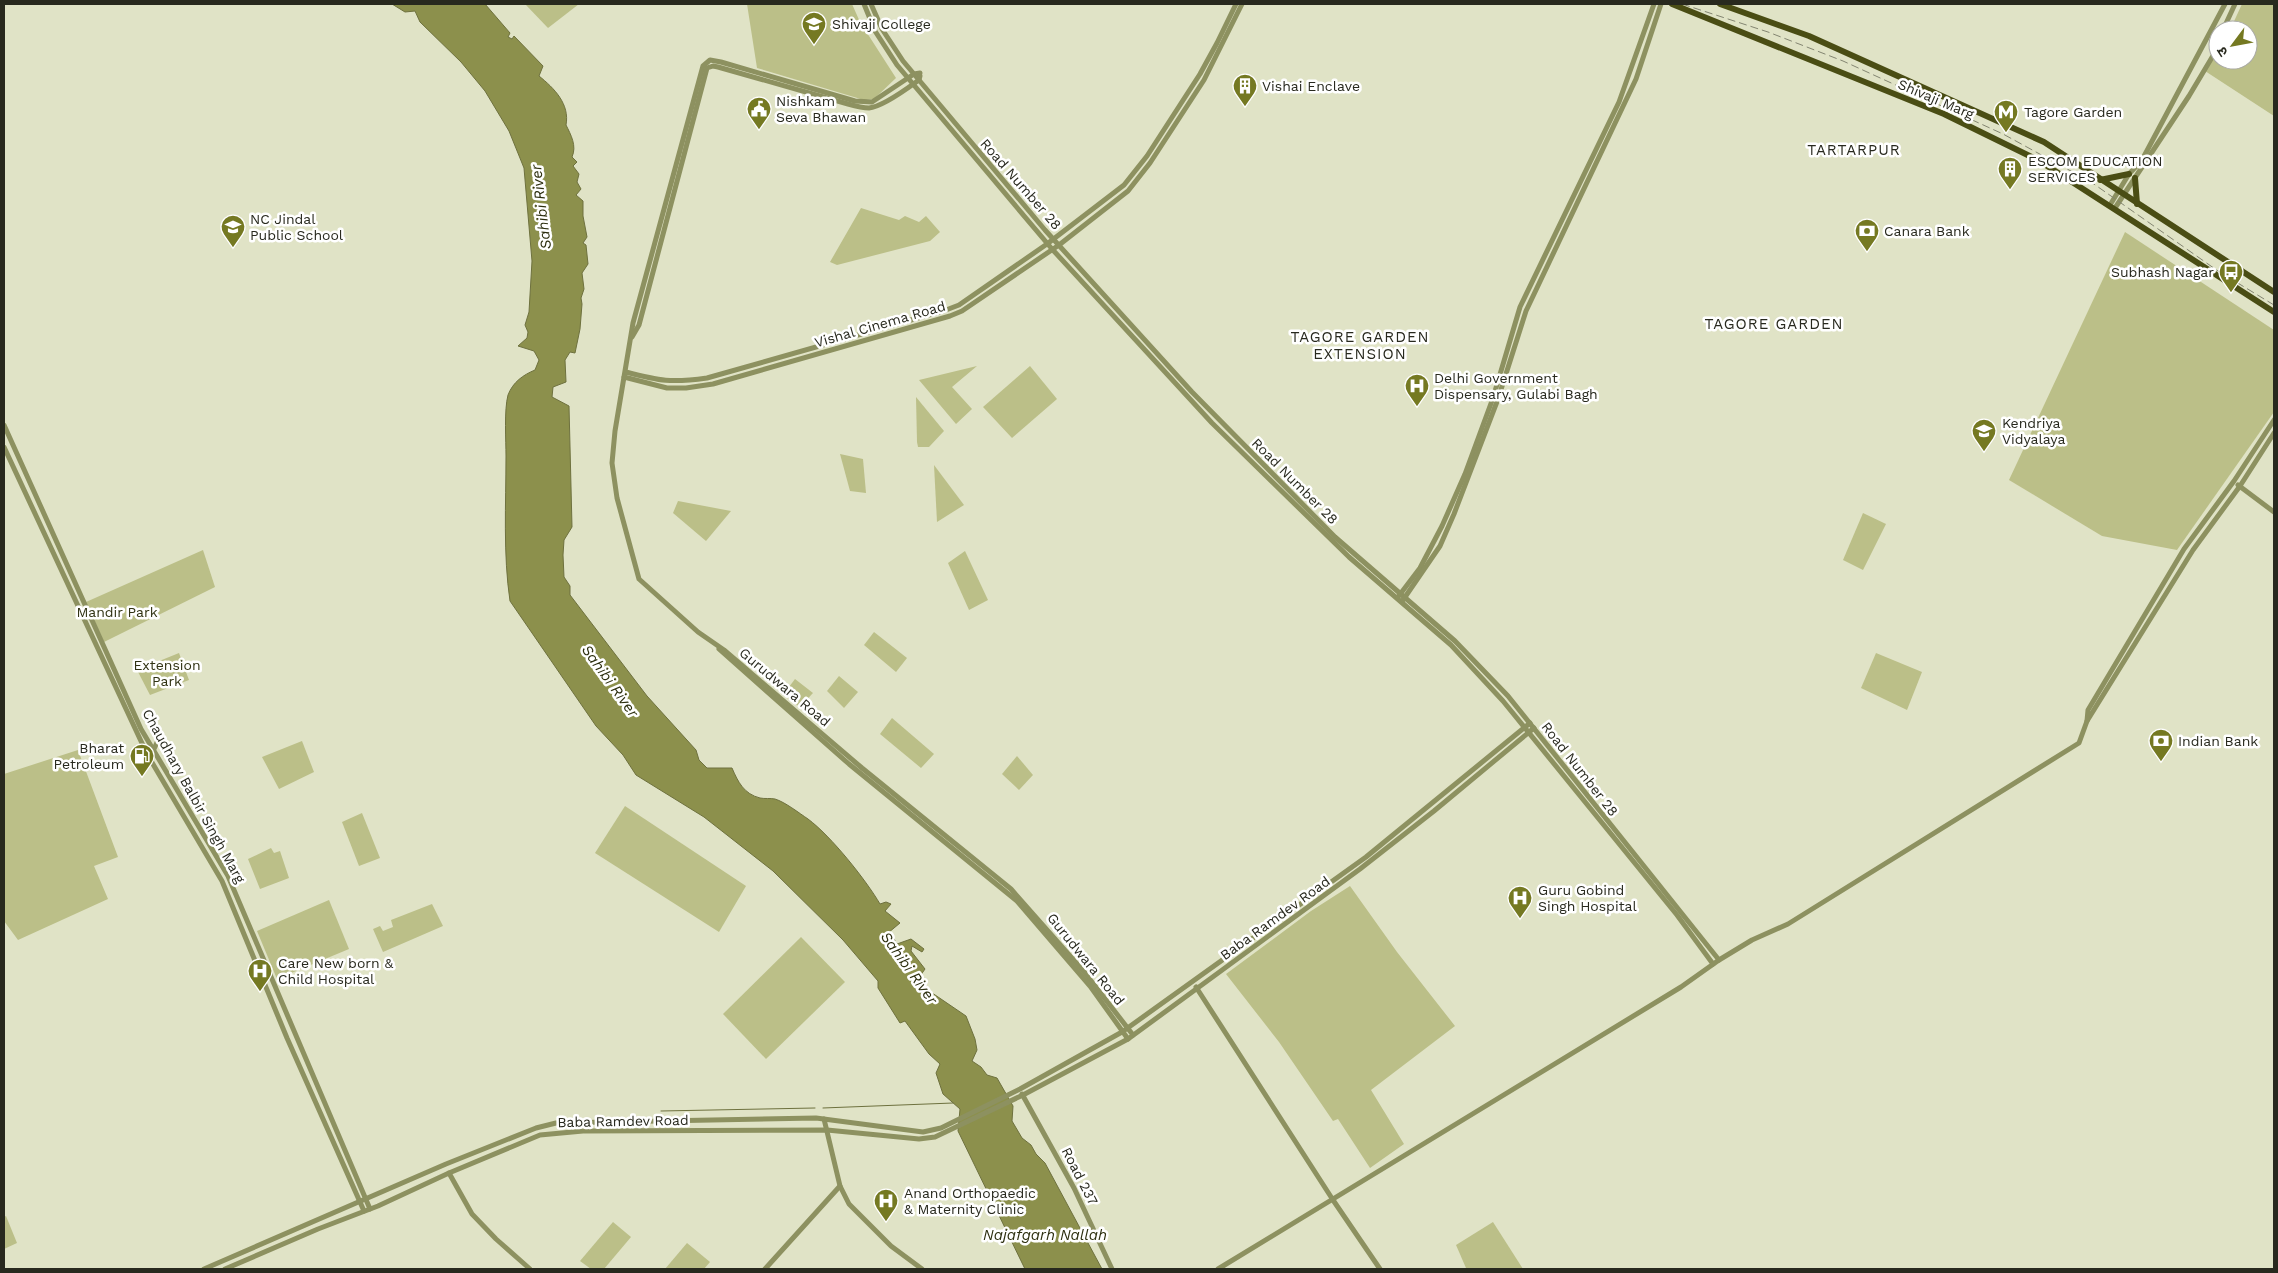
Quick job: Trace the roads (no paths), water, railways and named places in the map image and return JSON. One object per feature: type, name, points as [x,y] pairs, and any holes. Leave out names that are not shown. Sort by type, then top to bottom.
[{"type":"main road","name":"Shivaji Marg","points":[[1672,4],[1944,114],[2038,160],[2274,312]]},
{"type":"main road","name":"Shivaji Marg","points":[[1720,4],[1808,36],[2038,139],[2274,292]]},
{"type":"main road","points":[[2100,180],[2132,176],[2137,204]]},
{"type":"street","name":"Road Number 28","points":[[864,4],[875,31],[897,66],[1052,249],[1212,424],[1349,557],[1455,641],[1508,696],[1719,960]]},
{"type":"street","points":[[868,105],[914,74],[882,28],[871,4]]},
{"type":"street","name":"Vishal Cinema Road","points":[[625,375],[667,388],[686,388],[713,384],[962,311],[1059,245],[1128,191],[1150,163],[1204,80],[1236,4]]},
{"type":"street","name":"Vishal Cinema Road","points":[[625,375],[663,382],[682,382],[707,378],[959,305],[1048,244],[1124,185],[1147,156],[1220,45],[1242,4]]},
{"type":"street","points":[[1400,599],[1420,568],[1442,526],[1465,474],[1494,398],[1520,307],[1619,102],[1654,4]]},
{"type":"street","points":[[1400,599],[1440,546],[1498,399],[1526,311],[1636,79],[1662,4]]},
{"type":"street","points":[[2113,207],[2142,160],[2225,4]]},
{"type":"street","points":[[2228,20],[2235,4]]},
{"type":"street","name":"Gurudwara Road","points":[[868,105],[797,87],[710,60],[706,62],[633,323],[615,431],[612,463],[617,498],[639,578],[664,603],[719,648],[731,662],[849,764],[1017,901],[1125,1030],[1133,1035]]},
{"type":"street","points":[[2132,176],[2189,96],[2208,64]]},
{"type":"street","name":"Road Number 28","points":[[914,74],[920,73],[919,80],[968,140],[1059,245],[1192,392],[1335,537],[1450,645],[1525,728],[1677,915],[1713,964]]},
{"type":"street","points":[[1198,78],[1204,80]]},
{"type":"street","points":[[868,105],[881,104],[919,80]]},
{"type":"street","points":[[2087,721],[2088,710],[2184,549],[2234,481],[2274,420]]},
{"type":"street","name":"Chaudhary Balbir Singh Marg","points":[[4,425],[137,720],[228,876],[370,1209]]},
{"type":"street","points":[[1218,1269],[1333,1200],[1494,1099],[1681,987],[1719,960],[1752,940],[1788,924],[2053,761],[2078,743],[2087,721],[2193,550],[2240,486],[2274,434]]},
{"type":"street","name":"Chaudhary Balbir Singh Marg","points":[[4,447],[147,754],[222,881],[287,1038],[364,1211]]},
{"type":"street","points":[[2234,481],[2274,512]]},
{"type":"street","points":[[204,1269],[360,1203],[446,1164],[536,1128],[556,1123],[824,1120],[923,1132],[941,1128],[1009,1095],[1125,1030],[1366,857],[1530,723]]},
{"type":"street","name":"Baba Ramdev Road","points":[[225,1269],[300,1236],[370,1209],[540,1135],[556,1132],[827,1130],[919,1139],[936,1137],[1023,1096],[1128,1039],[1434,811],[1534,728]]},
{"type":"street","points":[[154,751],[161,734]]},
{"type":"street","points":[[1310,896],[1314,902]]},
{"type":"street","points":[[1193,982],[1333,1200],[1380,1269]]},
{"type":"street","name":"Gurudwara Road","points":[[1125,1030],[1128,1039]]},
{"type":"street","name":"Road 237","points":[[1020,1089],[1074,1188],[1112,1269]]},
{"type":"street","points":[[824,1120],[840,1186],[849,1204],[891,1246],[922,1269]]},
{"type":"street","points":[[951,1123],[955,1128]]},
{"type":"street","points":[[449,1173],[472,1214],[490,1234],[530,1269]]},
{"type":"street","points":[[765,1269],[840,1186]]},
{"type":"water","name":"Najafgarh Nallah","points":[[392,4],[485,4],[510,33],[508,37],[512,39],[514,36],[543,66],[539,76],[560,97],[566,110],[566,125],[574,145],[572,157],[577,162],[573,166],[579,174],[577,182],[581,189],[576,195],[583,201],[583,216],[587,237],[583,243],[586,245],[588,264],[582,273],[584,289],[581,298],[580,329],[575,353],[570,352],[565,360],[566,382],[553,387],[552,397],[569,406],[572,527],[564,540],[563,555],[564,577],[570,586],[570,595],[647,696],[696,750],[699,760],[707,768],[732,768],[739,783],[750,794],[760,798],[779,800],[808,819],[827,836],[847,859],[880,904],[886,902],[891,904],[885,911],[900,923],[888,933],[891,934],[897,944],[911,939],[924,949],[922,952],[912,946],[911,951],[925,969],[916,982],[966,1016],[977,1050],[972,1061],[981,1067],[987,1075],[997,1078],[1013,1106],[1012,1121],[1022,1138],[1031,1145],[1036,1154],[1045,1163],[1102,1269],[1025,1269],[958,1131],[960,1109],[943,1094],[936,1073],[940,1064],[929,1054],[905,1021],[900,1023],[878,988],[878,981],[843,940],[773,871],[704,817],[636,775],[623,755],[596,726],[510,601],[505,511],[506,409],[508,395],[513,386],[535,370],[539,360],[534,351],[518,346],[527,338],[528,332],[525,325],[529,312],[532,261],[524,168],[509,131],[485,91],[461,62],[420,22],[415,11],[405,12]]},
{"type":"waterway","points":[[823,1108],[953,1103]]},
{"type":"waterway","points":[[661,1111],[815,1108]]},
{"type":"railway","points":[[1682,4],[1768,32],[1843,61],[2003,134],[2091,182],[2218,271],[2274,305]]},
{"type":"place","name":"Shivaji College","points":[[814,45]]},
{"type":"place","name":"Vishai Enclave","points":[[1245,107]]},
{"type":"place","name":"Nishkam Seva Bhawan","points":[[759,130]]},
{"type":"place","name":"Tagore Garden","points":[[2006,133]]},
{"type":"place","name":"ESCOM EDUCATION SERVICES","points":[[2010,190]]},
{"type":"place","name":"NC Jindal Public School","points":[[233,248]]},
{"type":"place","name":"Canara Bank","points":[[1867,252]]},
{"type":"place","name":"Subhash Nagar","points":[[2231,293]]},
{"type":"place","name":"Delhi Government Dispensary, Gulabi Bagh","points":[[1417,407]]},
{"type":"place","name":"Kendriya Vidyalaya","points":[[1984,452]]},
{"type":"place","name":"Indian Bank","points":[[2161,762]]},
{"type":"place","name":"Bharat Petroleum","points":[[142,777]]},
{"type":"place","name":"Guru Gobind Singh Hospital","points":[[1520,919]]},
{"type":"place","name":"Care New born & Child Hospital","points":[[260,992]]},
{"type":"place","name":"Anand Orthopaedic & Maternity Clinic","points":[[886,1222]]},
{"type":"district","name":"TARTARPUR","points":[[1854,150]]},
{"type":"district","name":"TAGORE GARDEN","points":[[1774,324]]},
{"type":"district","name":"TAGORE GARDEN EXTENSION","points":[[1360,346]]},
{"type":"water label","name":"Sahibi River","points":[[541,207]]},
{"type":"water label","name":"Sahibi River","points":[[610,681]]},
{"type":"water label","name":"Sahibi River","points":[[909,968]]},
{"type":"park label","name":"Mandir Park","points":[[117,612]]},
{"type":"park label","name":"Extension Park","points":[[167,674]]}]
